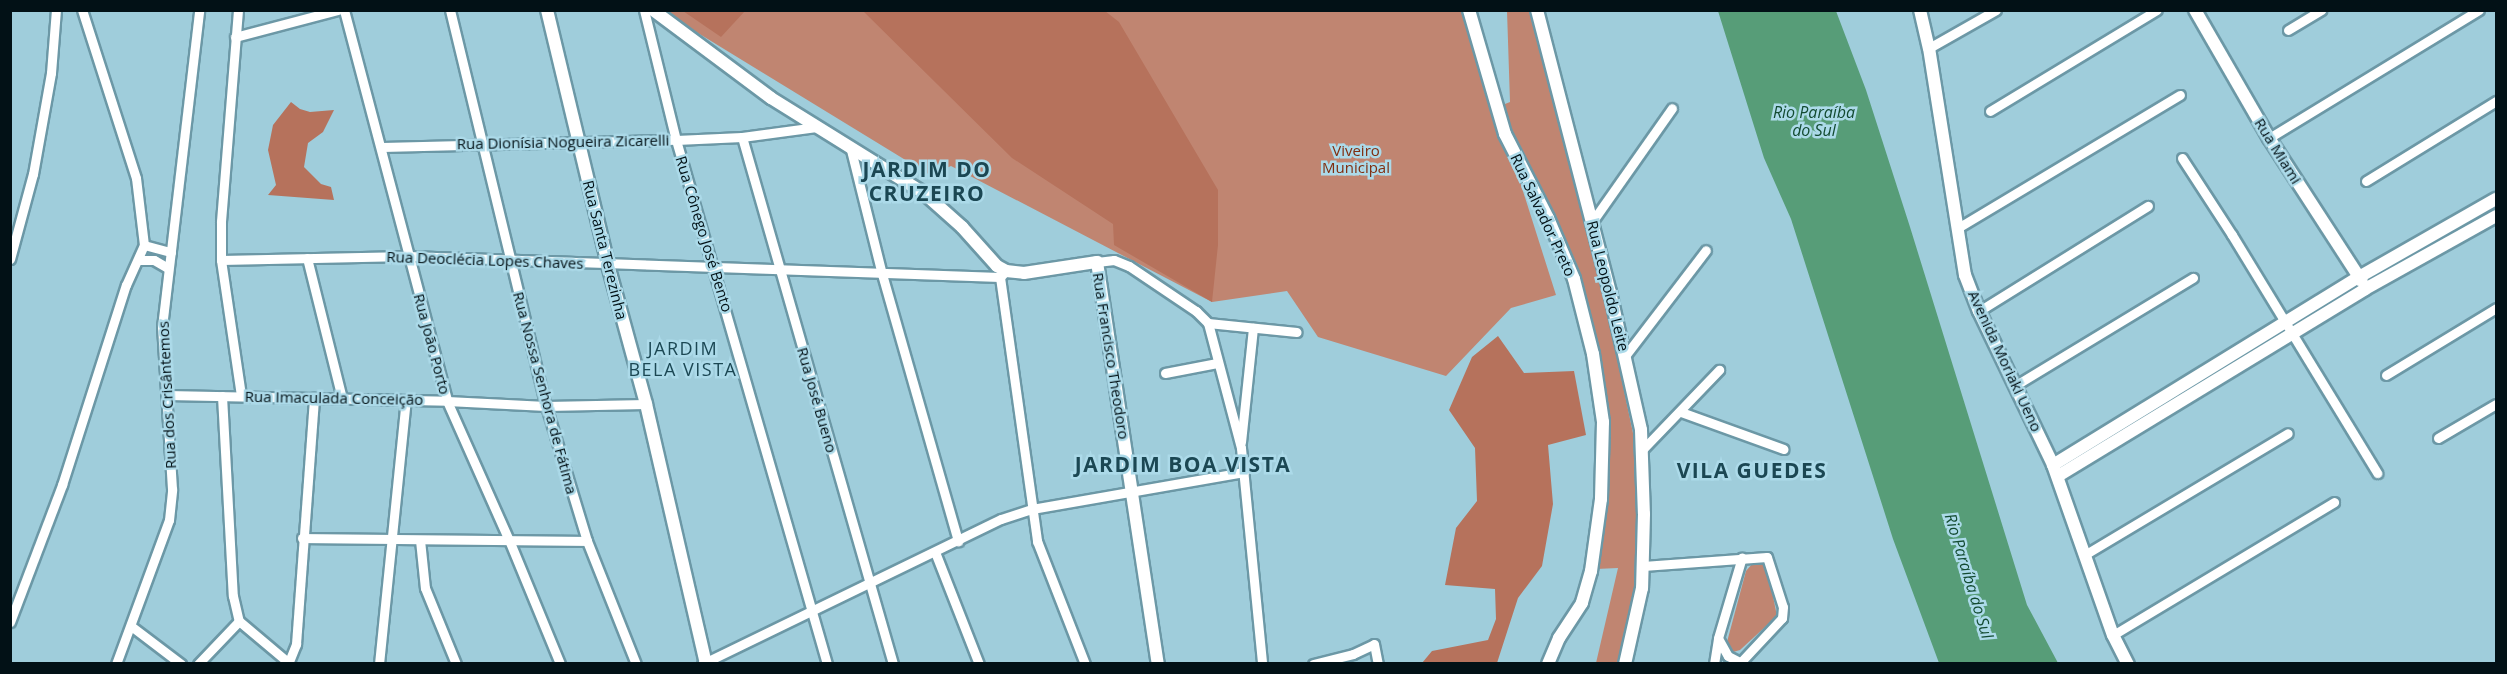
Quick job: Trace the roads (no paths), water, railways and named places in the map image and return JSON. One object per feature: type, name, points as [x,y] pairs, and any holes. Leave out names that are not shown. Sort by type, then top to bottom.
[{"type":"main road","name":"Rua Santa Terezinha","points":[[547,10],[608,265],[646,404],[705,663]]},
{"type":"main road","points":[[653,10],[712,56],[816,127],[926,194],[962,227],[1003,274],[1097,262]]},
{"type":"main road","name":"Rua Salvador Preto","points":[[1469,10],[1505,134],[1548,218],[1574,279],[1593,354],[1603,422],[1601,499],[1591,571],[1582,603],[1559,639],[1548,663]]},
{"type":"main road","name":"Rua Leopoldo Leite","points":[[1537,10],[1625,356],[1635,398],[1643,449],[1642,588],[1625,663]]},
{"type":"main road","name":"Avenida Moriaki Ueno","points":[[1920,10],[1929,48],[1965,275],[1979,311],[2056,470],[2113,635],[2128,663]]},
{"type":"main road","name":"Rua Miami","points":[[2195,10],[2269,138],[2362,283]]},
{"type":"main road","points":[[2056,470],[2293,334],[2362,283],[2496,199]]},
{"type":"main road","points":[[2056,470],[2285,323],[2496,216]]},
{"type":"main road","name":"Rua Francisco Theodoro","points":[[1097,262],[1158,663]]},
{"type":"street","points":[[10,259],[33,174],[51,73],[56,10]]},
{"type":"street","points":[[10,622],[62,485],[126,285],[144,245],[136,178],[82,10]]},
{"type":"street","points":[[191,10],[195,30]]},
{"type":"street","name":"Rua dos Crisântemos","points":[[116,663],[169,520],[171,489],[162,327],[199,10]]},
{"type":"street","points":[[238,10],[221,222],[221,260],[241,396]]},
{"type":"street","points":[[235,37],[339,10]]},
{"type":"street","name":"Rua João Porto","points":[[344,10],[382,147],[408,256],[447,401],[509,540],[560,663]]},
{"type":"street","name":"Rua Nossa Senhora de Fátima","points":[[450,10],[546,406],[587,541],[636,663]]},
{"type":"street","name":"Rua Cônego José Bento","points":[[644,10],[676,140],[827,663]]},
{"type":"street","points":[[1929,48],[1996,10]]},
{"type":"street","points":[[1990,111],[2157,10]]},
{"type":"street","points":[[2288,30],[2321,10]]},
{"type":"street","points":[[2269,138],[2479,10]]},
{"type":"street","points":[[1956,229],[2180,94]]},
{"type":"street","points":[[2366,181],[2496,101]]},
{"type":"street","points":[[1592,222],[1672,108]]},
{"type":"street","name":"Rua Dionísia Nogueira Zicarelli","points":[[382,147],[742,137],[816,127]]},
{"type":"street","name":"Rua José Bueno","points":[[742,137],[892,663]]},
{"type":"street","points":[[850,146],[882,274],[958,541]]},
{"type":"street","points":[[2182,158],[2377,473]]},
{"type":"street","points":[[1979,311],[2148,206]]},
{"type":"street","points":[[144,245],[171,252]]},
{"type":"street","points":[[1625,356],[1706,250]]},
{"type":"street","name":"Rua Deoclécia Lopes Chaves","points":[[221,260],[408,256],[882,274],[1003,274]]},
{"type":"street","points":[[307,258],[342,398]]},
{"type":"street","points":[[139,260],[154,260],[168,268]]},
{"type":"street","points":[[1097,262],[1114,260],[1129,266],[1196,311],[1208,323],[1241,447],[1262,663]]},
{"type":"street","points":[[1003,274],[1032,509],[1042,559],[1084,663]]},
{"type":"street","points":[[2016,385],[2119,325],[2193,278]]},
{"type":"street","points":[[2386,375],[2496,308]]},
{"type":"street","points":[[1208,323],[1297,332]]},
{"type":"street","points":[[1241,447],[1253,328]]},
{"type":"street","points":[[1165,373],[1217,363]]},
{"type":"street","points":[[1643,449],[1719,370]]},
{"type":"street","name":"Rua Imaculada Conceição","points":[[167,395],[447,401],[546,406],[646,404]]},
{"type":"street","points":[[222,396],[233,596],[239,621],[289,663],[296,644],[314,398]]},
{"type":"street","points":[[379,663],[406,400]]},
{"type":"street","points":[[2438,438],[2496,404]]},
{"type":"street","points":[[1681,412],[1784,450]]},
{"type":"street","points":[[2086,554],[2288,433]]},
{"type":"street","points":[[705,663],[1001,519],[1032,509],[1244,472]]},
{"type":"street","points":[[2113,635],[2334,502]]},
{"type":"street","points":[[302,538],[587,541]]},
{"type":"street","points":[[420,540],[425,588],[456,663]]},
{"type":"street","points":[[935,552],[979,663]]},
{"type":"street","points":[[1714,663],[1718,638],[1742,557]]},
{"type":"street","points":[[1643,566],[1742,557],[1767,557],[1783,607],[1782,618],[1740,663],[1728,656],[1718,638]]},
{"type":"street","points":[[198,663],[239,621]]},
{"type":"street","points":[[131,626],[181,663]]},
{"type":"street","points":[[1313,663],[1353,654],[1374,644],[1378,663]]},
{"type":"water","name":"Rio Paraíba do Sul","points":[[1718,11],[1836,11],[1866,90],[2027,605],[2058,663],[1939,663],[1893,539],[1791,219],[1764,158]]},
{"type":"district","name":"JARDIM DO CRUZEIRO","points":[[927,181]]},
{"type":"district","name":"JARDIM BELA VISTA","points":[[683,359]]},
{"type":"district","name":"JARDIM BOA VISTA","points":[[1183,464]]},
{"type":"district","name":"VILA GUEDES","points":[[1752,470]]},
{"type":"park label","name":"Viveiro Municipal","points":[[1356,158]]}]
